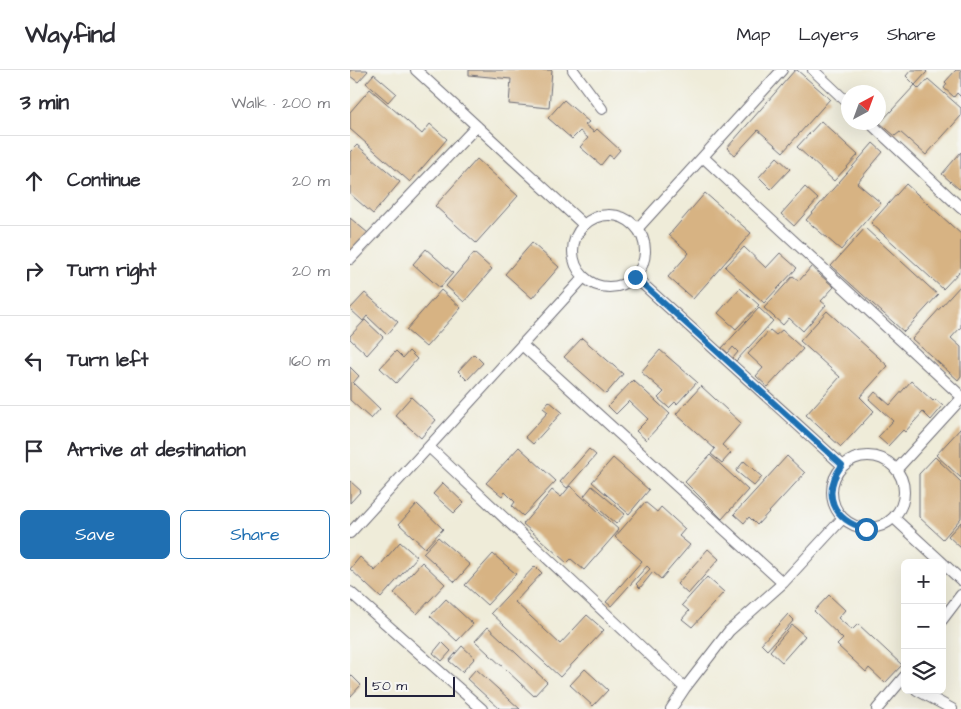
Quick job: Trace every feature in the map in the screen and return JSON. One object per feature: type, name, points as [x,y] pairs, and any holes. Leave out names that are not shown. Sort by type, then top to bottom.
[{"type":"street","points":[[416,70],[583,224]]},
{"type":"street","points":[[573,70],[602,109]]},
{"type":"street","points":[[638,228],[782,70]]},
{"type":"street","points":[[813,70],[841,96]]},
{"type":"street","points":[[350,259],[477,126]]},
{"type":"street","points":[[878,130],[961,208]]},
{"type":"street","points":[[702,157],[961,397],[897,469]]},
{"type":"street","points":[[612,214],[625,217],[638,228],[644,238],[646,252],[642,267],[635,277],[621,286],[607,288],[593,284],[584,277],[574,263],[572,248],[576,235],[583,224],[597,216],[612,214]]},
{"type":"street","points":[[350,533],[584,277]]},
{"type":"street","points":[[635,277],[842,465]]},
{"type":"street","points":[[522,345],[783,583]]},
{"type":"street","points":[[429,447],[685,688]]},
{"type":"street","points":[[871,455],[884,459],[897,469],[903,480],[905,493],[901,508],[894,518],[880,527],[866,529],[852,525],[843,518],[833,504],[831,489],[835,476],[842,465],[856,457],[871,455]]},
{"type":"street","points":[[671,709],[729,631],[783,583],[843,518]]},
{"type":"street","points":[[894,518],[961,580]]},
{"type":"street","points":[[350,592],[482,709]]},
{"type":"street","points":[[946,615],[961,595]]},
{"type":"street","points":[[877,709],[901,683]]},
{"type":"street","points":[[924,694],[952,709]]},
{"type":"building","points":[[350,70],[368,71],[358,82],[350,76]]},
{"type":"building","points":[[469,70],[552,70],[549,108],[509,104],[511,79],[469,75]]},
{"type":"building","points":[[795,70],[830,99],[783,152],[758,130],[735,155],[727,148]]},
{"type":"building","points":[[911,70],[925,70],[927,72],[915,85],[906,76]]},
{"type":"building","points":[[956,70],[961,70],[961,97],[957,93],[954,97],[944,88],[947,84],[945,82]]},
{"type":"building","points":[[374,74],[396,93],[388,102],[366,83]]},
{"type":"building","points":[[928,79],[961,108],[961,116],[926,155],[900,132],[895,136],[886,128],[886,116],[915,85],[919,89]]},
{"type":"building","points":[[370,89],[422,134],[430,124],[447,139],[410,182],[350,129],[350,112]]},
{"type":"building","points":[[564,100],[589,122],[585,125],[594,132],[597,129],[620,150],[613,158],[609,155],[601,165],[580,147],[588,138],[580,131],[572,139],[548,118]]},
{"type":"building","points":[[821,121],[858,155],[834,181],[797,147]]},
{"type":"building","points":[[873,143],[883,152],[857,183],[881,203],[841,250],[806,220]]},
{"type":"building","points":[[357,145],[400,182],[373,214],[350,194],[350,152]]},
{"type":"building","points":[[961,152],[961,187],[959,189],[942,174]]},
{"type":"building","points":[[777,157],[790,169],[771,189],[759,177]]},
{"type":"building","points":[[477,159],[518,196],[476,243],[435,206]]},
{"type":"building","points":[[906,184],[961,234],[961,270],[943,289],[871,223]]},
{"type":"building","points":[[805,187],[818,199],[794,226],[781,214]]},
{"type":"building","points":[[705,193],[751,233],[693,299],[668,277],[689,253],[669,235]]},
{"type":"building","points":[[350,218],[368,233],[350,253]]},
{"type":"building","points":[[865,228],[938,295],[904,332],[831,266]]},
{"type":"building","points":[[532,243],[559,267],[532,298],[505,274]]},
{"type":"building","points":[[744,247],[766,268],[780,253],[797,268],[764,303],[725,267]]},
{"type":"building","points":[[426,249],[453,273],[440,288],[413,264]]},
{"type":"building","points":[[474,253],[492,269],[464,302],[446,286]]},
{"type":"building","points":[[811,267],[834,287],[821,301],[826,305],[803,331],[789,318],[783,325],[764,308],[793,276],[799,281]]},
{"type":"building","points":[[961,285],[961,327],[951,338],[961,347],[961,376],[958,380],[912,339]]},
{"type":"building","points":[[740,288],[759,305],[736,329],[718,313]]},
{"type":"building","points":[[441,290],[461,308],[426,347],[406,330]]},
{"type":"building","points":[[365,293],[398,322],[387,335],[367,316],[363,321],[350,309]]},
{"type":"building","points":[[759,308],[773,321],[736,361],[733,358],[738,352],[733,347],[728,353],[722,348]]},
{"type":"building","points":[[827,311],[888,366],[860,397],[874,411],[841,447],[806,415],[840,377],[800,341]]},
{"type":"building","points":[[365,320],[383,337],[367,355],[350,339],[350,336]]},
{"type":"building","points":[[770,330],[776,335],[782,330],[803,349],[768,387],[756,376],[763,368],[748,354]]},
{"type":"building","points":[[582,338],[623,374],[606,394],[564,357]]},
{"type":"building","points":[[660,350],[697,382],[677,404],[675,402],[669,408],[658,398],[664,392],[641,372]]},
{"type":"building","points":[[396,351],[403,358],[409,351],[417,359],[396,383],[380,368]]},
{"type":"building","points":[[474,354],[483,363],[467,380],[458,371]]},
{"type":"building","points":[[350,367],[359,376],[353,383],[380,409],[371,419],[350,400]]},
{"type":"building","points":[[633,380],[670,414],[646,440],[636,431],[648,419],[629,401],[616,414],[608,406]]},
{"type":"building","points":[[911,381],[933,401],[935,399],[943,406],[931,420],[923,412],[905,432],[903,430],[888,446],[878,437],[893,421],[869,399],[875,392],[890,405]]},
{"type":"building","points":[[701,386],[741,423],[722,445],[731,453],[722,463],[711,454],[715,449],[676,414]]},
{"type":"building","points":[[411,397],[436,420],[421,438],[395,415]]},
{"type":"building","points":[[549,401],[562,412],[533,444],[525,437],[548,412],[543,408]]},
{"type":"building","points":[[961,428],[961,478],[936,455]]},
{"type":"building","points":[[519,447],[556,481],[523,516],[512,506],[515,502],[505,492],[502,496],[486,483]]},
{"type":"building","points":[[589,449],[596,455],[567,488],[560,482]]},
{"type":"building","points":[[710,455],[748,490],[722,519],[685,482]]},
{"type":"building","points":[[787,456],[805,473],[757,525],[749,517],[744,523],[734,514]]},
{"type":"building","points":[[935,457],[961,482],[961,518],[943,539],[919,517],[919,474]]},
{"type":"building","points":[[613,458],[649,490],[629,514],[592,482]]},
{"type":"building","points":[[744,461],[762,477],[754,486],[736,471]]},
{"type":"building","points":[[350,481],[361,491],[350,503]]},
{"type":"building","points":[[443,483],[464,503],[454,513],[433,494]]},
{"type":"building","points":[[570,486],[619,530],[584,570],[571,559],[567,563],[523,524],[552,490],[561,497]]},
{"type":"building","points":[[592,486],[625,514],[616,524],[584,496]]},
{"type":"building","points":[[645,502],[657,512],[661,507],[685,529],[679,536],[690,545],[661,579],[653,572],[640,588],[636,584],[650,569],[647,566],[611,606],[606,602],[642,561],[615,537]]},
{"type":"building","points":[[417,504],[443,529],[425,548],[399,524]]},
{"type":"building","points":[[961,522],[961,548],[948,536]]},
{"type":"building","points":[[438,537],[470,565],[455,582],[423,553]]},
{"type":"building","points":[[400,542],[417,557],[381,598],[350,569],[360,557],[375,571]]},
{"type":"building","points":[[708,549],[719,559],[688,594],[677,584]]},
{"type":"building","points":[[493,554],[516,574],[487,605],[465,585]]},
{"type":"building","points":[[422,562],[445,584],[417,614],[394,593]]},
{"type":"building","points":[[535,566],[542,573],[515,602],[560,644],[587,615],[604,630],[560,677],[491,613]]},
{"type":"building","points":[[707,577],[724,592],[692,627],[682,619],[689,611],[682,605]]},
{"type":"building","points":[[829,595],[845,610],[838,618],[852,630],[858,624],[901,666],[885,683],[869,668],[866,672],[837,645],[843,639],[814,611]]},
{"type":"building","points":[[446,599],[473,624],[457,641],[430,616]]},
{"type":"building","points":[[788,614],[794,620],[767,650],[761,644]]},
{"type":"building","points":[[792,625],[805,636],[782,662],[770,651]]},
{"type":"building","points":[[488,627],[547,682],[534,696],[475,641]]},
{"type":"building","points":[[442,642],[451,651],[442,661],[433,653]]},
{"type":"building","points":[[462,646],[475,658],[462,672],[449,661]]},
{"type":"building","points":[[476,669],[520,709],[500,709],[467,679]]},
{"type":"building","points":[[585,669],[608,690],[593,706],[570,685]]},
{"type":"building","points":[[350,674],[361,685],[350,697]]},
{"type":"route","points":[[635,277],[842,465],[835,476],[831,489],[833,504],[840,516],[852,525],[866,529]]}]
